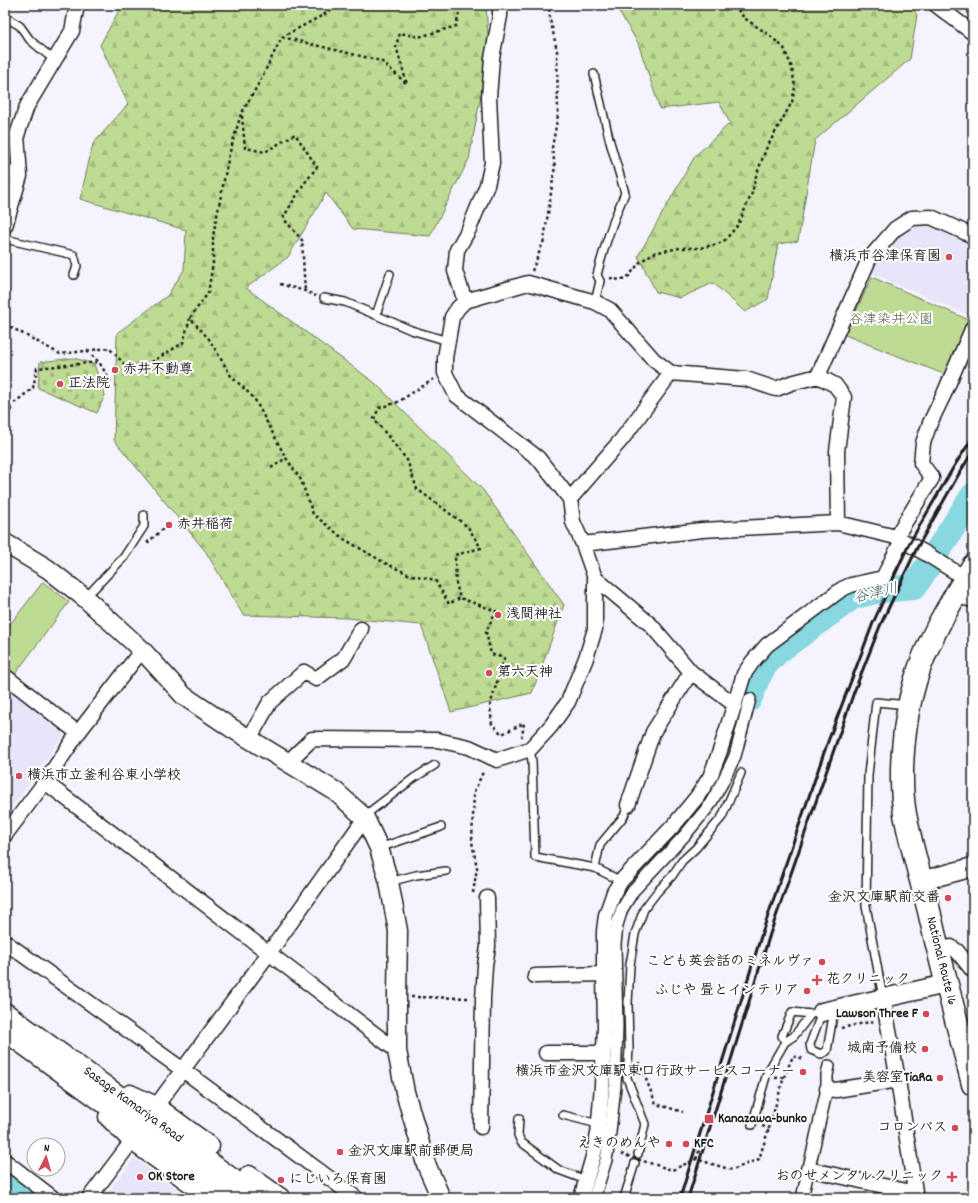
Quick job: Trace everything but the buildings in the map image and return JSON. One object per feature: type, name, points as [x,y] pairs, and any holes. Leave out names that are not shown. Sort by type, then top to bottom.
[{"type":"highway","name":"National Route 16","points":[[967,585],[934,635],[915,682],[906,720],[902,773],[905,813],[946,984],[973,1084]]},
{"type":"street","points":[[5,226],[20,176],[17,135],[27,106],[72,31],[77,5]]},
{"type":"street","points":[[465,302],[455,271],[457,250],[469,229],[487,185],[492,163],[489,97],[492,58],[500,16],[500,5]]},
{"type":"street","points":[[936,5],[973,33]]},
{"type":"street","points":[[5,172],[20,176]]},
{"type":"street","points":[[818,376],[869,259],[895,229],[912,218],[931,217],[973,236]]},
{"type":"street","points":[[288,762],[312,739],[437,740],[468,746],[497,760],[530,749],[551,726],[568,702],[586,658],[595,629],[595,578],[583,544],[573,522],[570,499],[538,458],[456,395],[444,373],[452,317],[458,308],[465,302],[528,283],[595,302],[610,310],[654,360],[671,373],[746,380],[776,389],[791,383],[818,376],[835,385],[844,397],[837,451],[838,522]]},
{"type":"street","points":[[581,1198],[593,1157],[598,1124],[605,1027],[604,931],[606,915],[614,892],[621,881],[674,825],[697,797],[710,777],[720,751],[744,674],[753,661],[767,645],[842,589],[851,585],[883,578],[899,539],[932,478],[921,463],[923,443],[930,423],[973,327]]},
{"type":"street","points":[[570,499],[622,439],[671,373]]},
{"type":"street","points":[[583,544],[702,530],[838,522],[899,539],[925,552],[967,585]]},
{"type":"street","points":[[5,543],[48,569],[85,598],[142,650],[184,696],[249,739],[335,791],[364,817],[379,848],[389,882],[398,931],[397,1051],[405,1092],[426,1164],[441,1198]]},
{"type":"street","points":[[595,578],[651,625],[691,672],[735,705]]},
{"type":"street","points":[[249,739],[270,702],[304,672],[316,679],[344,658],[361,629]]},
{"type":"street","points":[[5,835],[45,782],[78,733],[142,650]]},
{"type":"street","points":[[628,805],[653,732],[691,672]]},
{"type":"street","points":[[5,676],[78,733]]},
{"type":"street","points":[[594,1198],[606,1160],[615,1086],[617,1026],[615,944],[619,919],[627,899],[633,891],[685,835],[709,806],[735,756],[750,699]]},
{"type":"street","points":[[45,782],[397,1051]]},
{"type":"street","points":[[156,1106],[269,953],[364,817]]},
{"type":"street","points":[[921,881],[973,867]]},
{"type":"street","points":[[481,1127],[484,965],[488,947],[487,898]]},
{"type":"street","points":[[5,942],[183,1070],[356,1198]]},
{"type":"street","points":[[938,950],[951,947],[958,951],[973,971]]},
{"type":"street","points":[[535,976],[604,974]]},
{"type":"street","points":[[822,1012],[946,984]]},
{"type":"street","points":[[808,1168],[915,1195],[898,1080],[883,998]]},
{"type":"street","name":"Sasage Kamariya Road","points":[[5,1012],[260,1198]]},
{"type":"street","name":"Sasage Kamariya Road","points":[[5,1032],[234,1198]]},
{"type":"street","points":[[546,1053],[604,1053]]},
{"type":"street","points":[[802,1198],[827,1089],[829,1066]]},
{"type":"street","points":[[68,1078],[132,1141],[211,1198]]},
{"type":"street","points":[[97,1079],[156,1106],[281,1198]]},
{"type":"street","points":[[827,1089],[836,1090],[898,1080]]},
{"type":"street","points":[[89,1198],[132,1141]]},
{"type":"street","points":[[5,1161],[52,1198]]},
{"type":"lane","points":[[5,17],[20,26],[30,40],[55,59]]},
{"type":"lane","points":[[594,74],[610,142],[625,193],[612,222],[600,264],[597,275],[600,281],[595,302]]},
{"type":"lane","points":[[5,239],[74,255],[77,266],[74,275]]},
{"type":"lane","points":[[376,315],[390,274]]},
{"type":"lane","points":[[324,298],[345,302],[411,330],[448,341]]},
{"type":"lane","points":[[85,598],[124,557],[144,526],[144,515]]},
{"type":"lane","points":[[883,998],[866,906],[868,775],[876,702],[898,704]]},
{"type":"lane","points":[[530,749],[532,761],[535,857],[595,868],[621,881]]},
{"type":"lane","points":[[364,817],[414,778],[435,765]]},
{"type":"lane","points":[[638,1154],[644,1124],[627,1078],[629,1049],[628,1004],[630,965],[635,934],[644,909],[672,876],[682,861],[696,848],[722,817],[741,773]]},
{"type":"lane","points":[[595,868],[600,845],[624,816],[628,805]]},
{"type":"lane","points":[[379,848],[441,827]]},
{"type":"lane","points":[[389,882],[416,875],[446,871]]},
{"type":"lane","points":[[785,1042],[782,1036],[792,1012],[822,1012]]},
{"type":"lane","points":[[822,1012],[827,1051],[822,1054],[811,1050],[810,1044],[822,1012]]},
{"type":"lane","points":[[752,1125],[767,1073],[785,1042],[822,1012]]},
{"type":"lane","points":[[563,1115],[598,1124]]},
{"type":"lane","points":[[519,1118],[518,1135],[521,1142],[559,1170],[586,1180]]},
{"type":"lane","points":[[624,1198],[635,1163]]},
{"type":"path","points":[[5,324],[60,354],[110,348],[134,373],[183,343],[190,318],[208,293],[213,263],[213,236],[220,208],[224,179],[241,114],[259,83],[282,37],[327,13],[335,5]]},
{"type":"path","points":[[282,37],[381,61],[407,84],[396,46],[400,32],[419,37],[456,26],[461,5]]},
{"type":"path","points":[[528,283],[544,240],[555,166],[552,148],[558,114],[557,51],[549,13],[550,5]]},
{"type":"path","points":[[620,280],[629,276],[640,262],[653,253],[680,248],[700,248],[718,244],[725,240],[738,225],[752,193],[756,176],[766,148],[792,102],[794,87],[792,68],[784,48],[768,34],[744,18],[734,5]]},
{"type":"path","points":[[241,114],[245,148],[265,152],[295,134],[317,167],[303,184],[283,218],[302,240],[305,291]]},
{"type":"path","points":[[280,284],[305,291],[318,298],[324,298]]},
{"type":"path","points":[[190,318],[209,339],[231,376],[254,398],[286,458],[301,480],[313,514],[344,539],[385,563],[408,574],[435,580],[450,604],[460,598]]},
{"type":"path","points":[[87,351],[99,362],[111,382]]},
{"type":"path","points":[[6,409],[33,388],[37,368],[99,362]]},
{"type":"path","points":[[444,373],[398,402],[379,408],[374,419],[407,460],[417,489],[468,527],[481,548],[455,555],[456,583],[460,598]]},
{"type":"path","points":[[271,468],[286,458]]},
{"type":"path","points":[[460,598],[496,611],[486,632],[491,654],[504,658],[490,706],[492,724],[502,734],[524,723],[522,739],[528,734]]},
{"type":"path","points":[[483,772],[474,792],[472,842],[477,868],[473,896],[487,898]]},
{"type":"path","points":[[397,996],[454,998]]},
{"type":"path","points":[[637,1056],[656,1104],[683,1112]]},
{"type":"path","points":[[621,1154],[672,1170],[696,1159],[732,1170],[759,1159],[784,1077]]},
{"type":"path","points":[[696,1159],[701,1146]]},
{"type":"shaded area","points":[[917,222],[935,226],[973,243],[973,317],[871,273],[879,257],[906,227]]},
{"type":"shaded area","name":"横浜市立釜利谷東小学校","points":[[5,685],[63,730],[63,736],[5,816]]},
{"type":"shaded area","name":"OK Store","points":[[134,1158],[190,1198],[104,1198]]},
{"type":"green space","points":[[122,5],[486,5],[489,52],[469,159],[430,236],[353,229],[326,193],[288,257],[246,288],[375,383],[483,490],[564,605],[532,693],[451,712],[421,625],[347,618],[243,615],[206,552],[114,440],[117,333],[167,296],[184,270],[186,230],[80,199],[93,144],[128,104],[100,45]]},
{"type":"green space","points":[[615,5],[910,5],[917,15],[910,59],[815,140],[798,241],[778,244],[768,299],[745,312],[713,283],[680,298],[656,292],[638,256],[695,156],[730,123],[719,102],[660,109],[638,43]]},
{"type":"green space","name":"谷津染井公園","points":[[872,277],[969,320],[946,375],[845,335]]},
{"type":"green space","points":[[74,358],[94,364],[105,395],[97,413],[38,388],[40,362]]},
{"type":"green space","points":[[43,582],[69,602],[15,674],[5,667],[5,631]]},
{"type":"waterway","name":"谷津川","points":[[749,699],[764,666],[778,651],[852,597],[880,590],[914,587],[973,496]]},
{"type":"waterway","points":[[5,1185],[20,1198]]},
{"type":"railway","points":[[680,1198],[763,930],[827,744],[873,623],[909,544],[953,468],[973,437]]},
{"type":"railway","points":[[688,1198],[770,934],[854,692],[880,626],[917,548],[973,451]]},
{"type":"place","name":"横浜市谷津保育園","points":[[949,257]]},
{"type":"place","name":"赤井不動尊","points":[[115,370]]},
{"type":"place","name":"正法院","points":[[60,384]]},
{"type":"place","name":"赤井稲荷","points":[[169,525]]},
{"type":"place","name":"浅間神社","points":[[498,615]]},
{"type":"place","name":"第六天神","points":[[489,673]]},
{"type":"place","name":"横浜市立釜利谷東小学校","points":[[19,776]]},
{"type":"place","name":"金沢文庫駅前交番","points":[[948,898]]},
{"type":"place","name":"こども英会話のミネルヴァ","points":[[822,962]]},
{"type":"place","name":"花クリニック","points":[[817,980]]},
{"type":"place","name":"ふじや 畳とインテリア","points":[[807,991]]},
{"type":"place","name":"Lawson Three F","points":[[926,1014]]},
{"type":"place","name":"城南予備校","points":[[925,1049]]},
{"type":"place","name":"横浜市金沢文庫駅東口行政サービスコーナー","points":[[803,1072]]},
{"type":"place","name":"美容室TiaRa","points":[[940,1078]]},
{"type":"place","name":"Kanazawa-bunko","points":[[709,1119]]},
{"type":"place","name":"コロンバス","points":[[955,1128]]},
{"type":"place","name":"えきのめんや","points":[[669,1144]]},
{"type":"place","name":"KFC","points":[[686,1144]]},
{"type":"place","name":"金沢文庫駅前郵便局","points":[[340,1152]]},
{"type":"place","name":"OK Store","points":[[140,1177]]},
{"type":"place","name":"おのせメンタルクリニック","points":[[952,1177]]},
{"type":"place","name":"にじいろ保育園","points":[[281,1180]]}]
